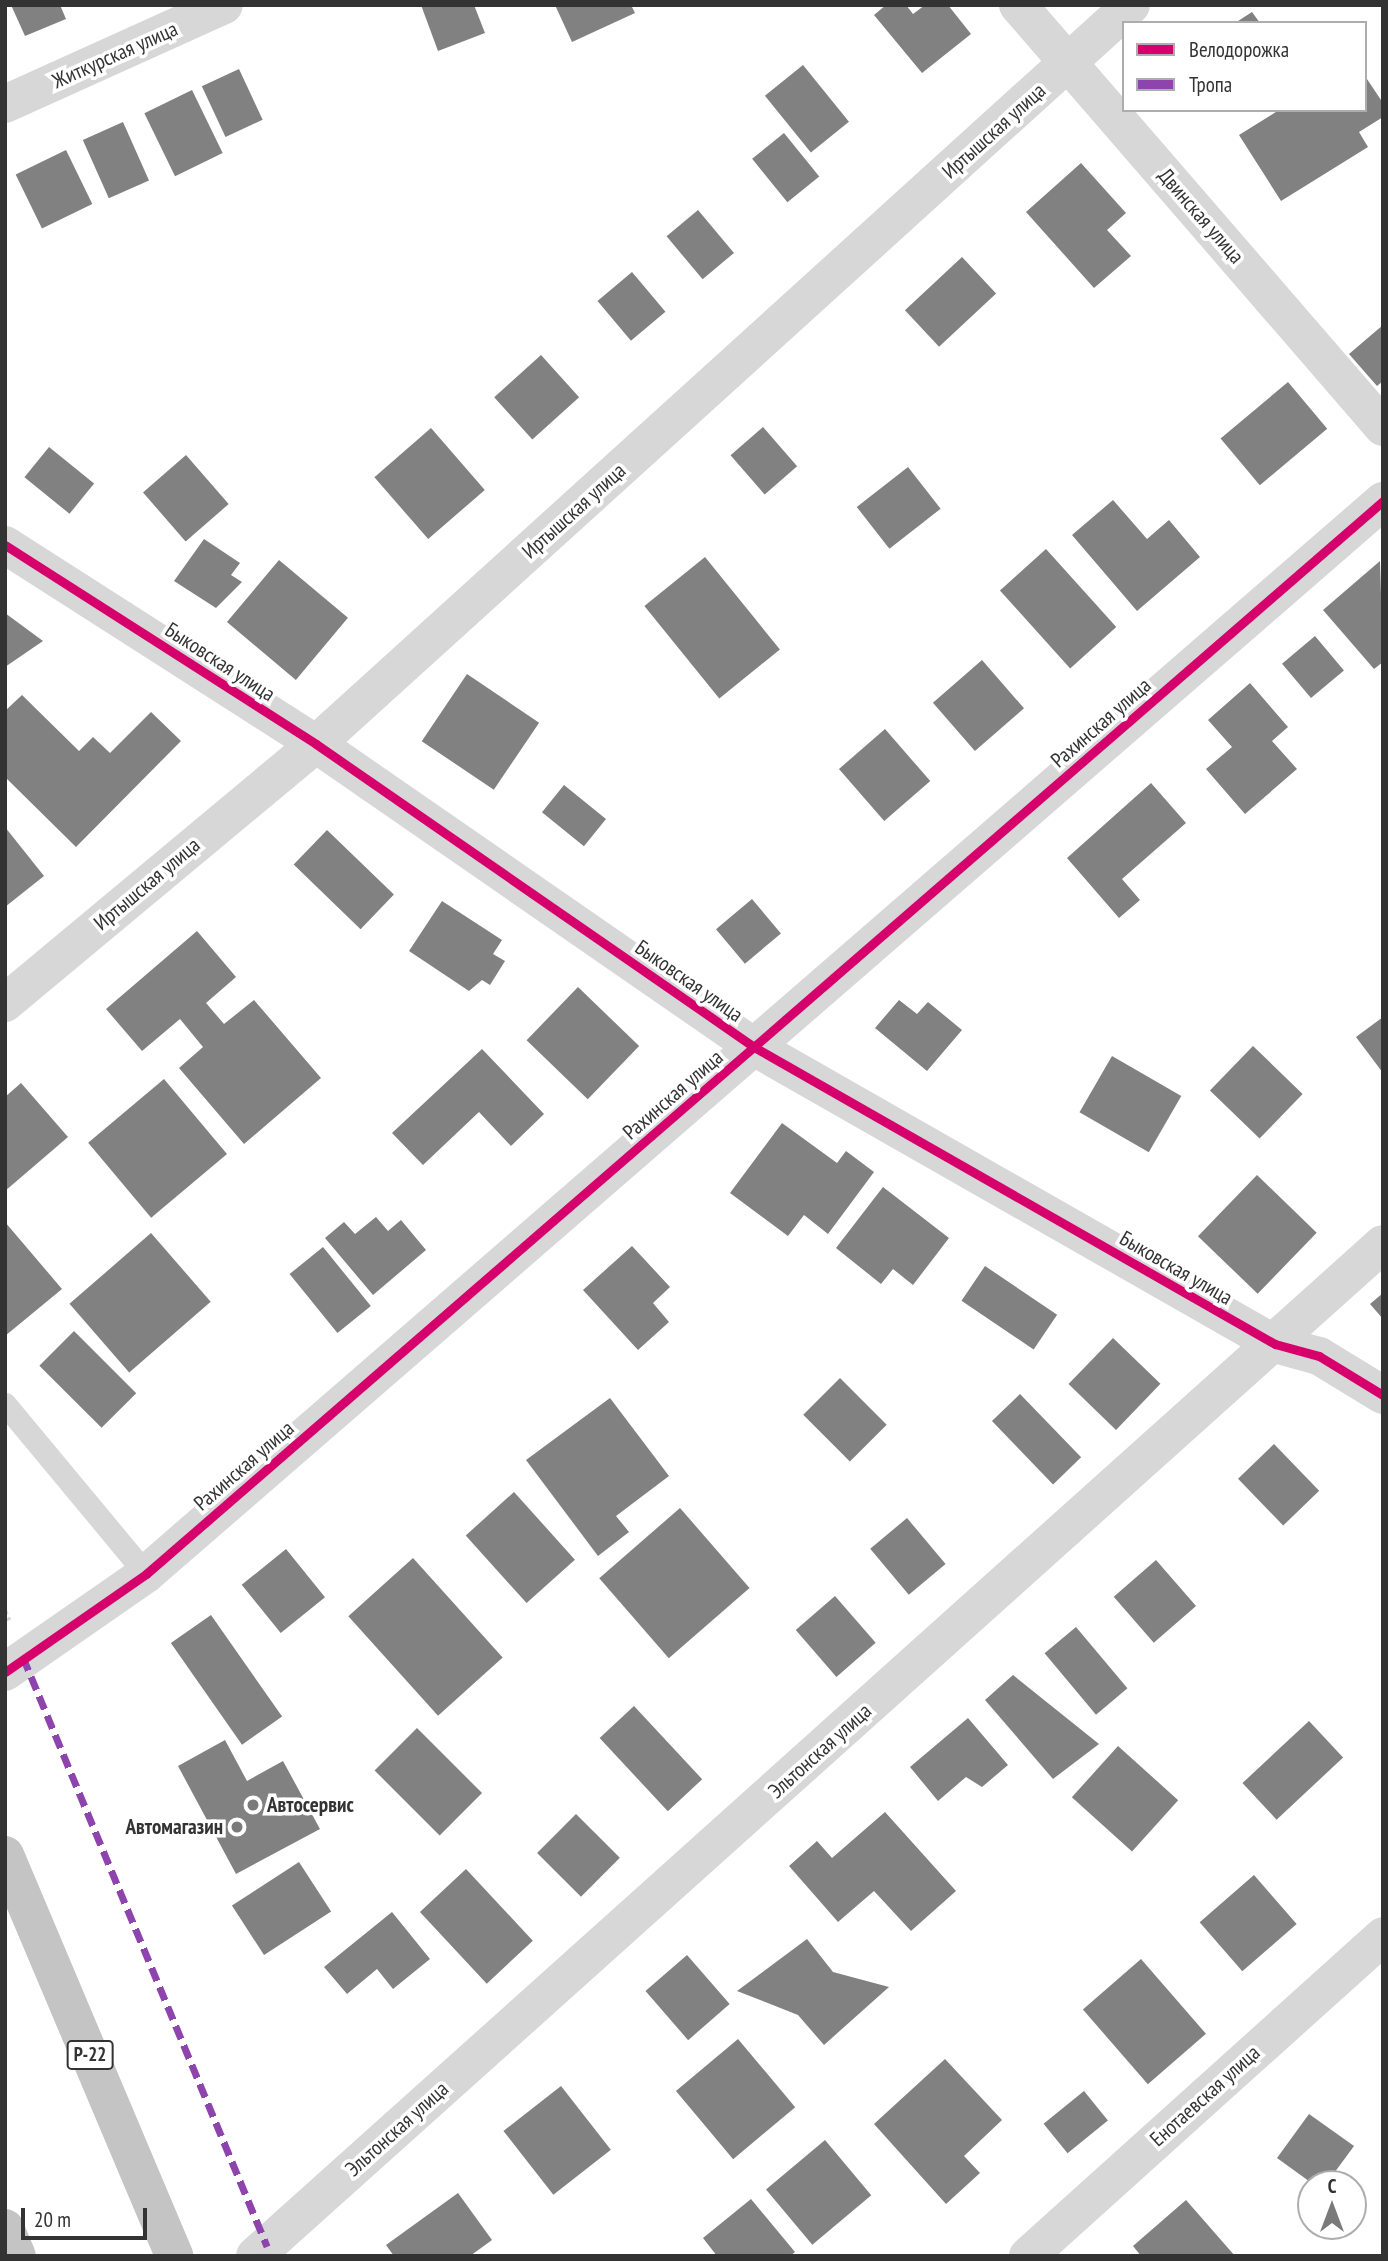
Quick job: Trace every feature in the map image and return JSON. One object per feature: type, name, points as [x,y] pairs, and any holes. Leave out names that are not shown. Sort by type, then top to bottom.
[{"type":"highway","name":"Р-22","points":[[5,1855],[174,2256]]},
{"type":"highway","points":[[5,2228],[17,2256]]},
{"type":"street","name":"Житкурская улица","points":[[5,104],[224,5]]},
{"type":"street","name":"Двинская улица","points":[[1018,5],[1383,427]]},
{"type":"street","name":"Иртышская улица","points":[[5,1003],[316,744],[1131,5]]},
{"type":"street","name":"Рахинская улица","points":[[5,1672],[146,1574],[1383,501]]},
{"type":"street","name":"Быковская улица","points":[[5,545],[316,744],[754,1047],[1275,1344],[1320,1356],[1383,1395]]},
{"type":"street","name":"Эльтонская улица","points":[[255,2256],[1275,1344],[1383,1244]]},
{"type":"street","name":"Енотаевская улица","points":[[1028,2256],[1383,1936]]},
{"type":"lane","points":[[5,1404],[146,1574]]},
{"type":"building","points":[[11,5],[60,5],[66,19],[25,36]]},
{"type":"building","points":[[421,5],[474,5],[485,33],[438,51]]},
{"type":"building","points":[[555,5],[631,5],[635,13],[572,42]]},
{"type":"building","points":[[886,5],[906,5],[913,14],[925,5],[948,5],[971,34],[922,73],[874,15]]},
{"type":"building","points":[[1252,12],[1259,21],[1238,21]]},
{"type":"building","points":[[803,65],[849,122],[811,153],[765,96]]},
{"type":"building","points":[[239,69],[263,120],[226,137],[202,86]]},
{"type":"building","points":[[1367,79],[1383,103],[1383,117],[1359,132],[1368,147],[1281,201],[1239,135],[1276,112],[1367,112]]},
{"type":"building","points":[[192,90],[223,153],[175,176],[144,113]]},
{"type":"building","points":[[123,122],[149,180],[109,198],[83,140]]},
{"type":"building","points":[[784,133],[819,177],[787,202],[752,159]]},
{"type":"building","points":[[66,150],[92,204],[42,228],[16,175]]},
{"type":"building","points":[[1081,163],[1126,213],[1107,230],[1131,256],[1094,288],[1026,212]]},
{"type":"building","points":[[698,210],[734,253],[703,279],[667,236]]},
{"type":"building","points":[[962,257],[996,294],[939,347],[905,310]]},
{"type":"building","points":[[632,272],[665,312],[631,341],[598,301]]},
{"type":"building","points":[[1383,325],[1383,381],[1377,386],[1349,354]]},
{"type":"building","points":[[541,355],[579,397],[532,440],[494,397]]},
{"type":"building","points":[[1288,382],[1327,429],[1260,485],[1221,439]]},
{"type":"building","points":[[763,427],[797,466],[765,494],[731,455]]},
{"type":"building","points":[[431,428],[485,490],[428,539],[374,477]]},
{"type":"building","points":[[49,447],[94,484],[70,514],[24,477]]},
{"type":"building","points":[[186,455],[229,504],[186,541],[143,492]]},
{"type":"building","points":[[908,467],[941,509],[889,549],[857,507]]},
{"type":"building","points":[[1113,500],[1147,539],[1169,520],[1200,557],[1137,611],[1072,535]]},
{"type":"building","points":[[204,539],[240,563],[231,575],[242,582],[216,608],[174,581]]},
{"type":"building","points":[[1046,549],[1116,627],[1070,669],[1000,590]]},
{"type":"building","points":[[705,557],[780,649],[719,699],[644,606]]},
{"type":"building","points":[[279,560],[348,618],[296,680],[227,622]]},
{"type":"building","points":[[1380,561],[1383,662],[1374,669],[1323,610]]},
{"type":"building","points":[[5,613],[43,641],[5,667]]},
{"type":"building","points":[[1315,636],[1344,670],[1311,698],[1282,664]]},
{"type":"building","points":[[982,660],[1024,708],[975,751],[933,703]]},
{"type":"building","points":[[467,674],[539,723],[494,790],[422,741]]},
{"type":"building","points":[[1250,683],[1288,727],[1272,741],[1297,769],[1245,814],[1206,769],[1232,747],[1208,720]]},
{"type":"building","points":[[22,695],[79,751],[93,737],[110,753],[151,712],[181,741],[76,847],[5,777],[5,711]]},
{"type":"building","points":[[885,729],[930,781],[884,821],[839,769]]},
{"type":"building","points":[[1151,783],[1186,823],[1122,879],[1140,900],[1119,918],[1067,858]]},
{"type":"building","points":[[564,785],[606,819],[584,846],[542,812]]},
{"type":"building","points":[[5,827],[44,876],[5,907]]},
{"type":"building","points":[[327,830],[394,895],[361,929],[294,865]]},
{"type":"building","points":[[752,899],[781,933],[745,964],[716,929]]},
{"type":"building","points":[[442,901],[502,940],[493,954],[505,961],[490,985],[482,980],[469,991],[409,951]]},
{"type":"building","points":[[197,931],[236,977],[206,1003],[224,1024],[254,1000],[321,1078],[244,1144],[179,1068],[203,1047],[180,1019],[142,1051],[106,1009]]},
{"type":"building","points":[[578,987],[639,1046],[588,1099],[527,1040]]},
{"type":"building","points":[[899,1000],[917,1014],[928,1002],[962,1030],[927,1071],[875,1028]]},
{"type":"building","points":[[1383,1017],[1383,1073],[1356,1037]]},
{"type":"building","points":[[1253,1046],[1303,1094],[1260,1139],[1210,1091]]},
{"type":"building","points":[[482,1049],[544,1114],[511,1146],[479,1112],[423,1165],[392,1133]]},
{"type":"building","points":[[1112,1056],[1181,1096],[1149,1152],[1080,1112]]},
{"type":"building","points":[[164,1079],[227,1154],[151,1218],[88,1143]]},
{"type":"building","points":[[21,1083],[68,1137],[5,1191],[5,1097]]},
{"type":"building","points":[[782,1123],[837,1163],[846,1151],[874,1172],[828,1234],[804,1215],[788,1236],[730,1193]]},
{"type":"building","points":[[1257,1175],[1317,1233],[1258,1294],[1198,1236]]},
{"type":"building","points":[[883,1187],[949,1238],[913,1285],[893,1269],[881,1284],[836,1248]]},
{"type":"building","points":[[376,1217],[388,1231],[401,1220],[426,1250],[373,1295],[325,1238],[344,1222],[355,1234]]},
{"type":"building","points":[[5,1222],[62,1289],[5,1336]]},
{"type":"building","points":[[151,1233],[211,1302],[129,1373],[69,1304]]},
{"type":"building","points":[[632,1246],[670,1287],[653,1303],[669,1322],[638,1350],[583,1290]]},
{"type":"building","points":[[323,1247],[371,1306],[337,1333],[290,1274]]},
{"type":"building","points":[[985,1266],[1057,1315],[1034,1349],[962,1301]]},
{"type":"building","points":[[1383,1293],[1383,1319],[1370,1304]]},
{"type":"building","points":[[74,1331],[136,1393],[102,1428],[39,1366]]},
{"type":"building","points":[[1113,1338],[1160,1384],[1116,1430],[1069,1384]]},
{"type":"building","points":[[840,1378],[887,1425],[850,1461],[803,1415]]},
{"type":"building","points":[[1020,1394],[1081,1457],[1053,1484],[992,1421]]},
{"type":"building","points":[[610,1398],[669,1476],[616,1516],[629,1532],[598,1556],[526,1460]]},
{"type":"building","points":[[1274,1444],[1319,1491],[1283,1525],[1238,1479]]},
{"type":"building","points":[[514,1492],[575,1560],[527,1603],[466,1535]]},
{"type":"building","points":[[680,1508],[750,1588],[669,1658],[599,1578]]},
{"type":"building","points":[[907,1518],[946,1564],[909,1595],[870,1549]]},
{"type":"building","points":[[286,1549],[325,1597],[281,1633],[242,1585]]},
{"type":"building","points":[[413,1558],[503,1658],[438,1716],[348,1616]]},
{"type":"building","points":[[1156,1560],[1196,1606],[1154,1643],[1114,1597]]},
{"type":"building","points":[[835,1596],[876,1643],[836,1677],[796,1630]]},
{"type":"building","points":[[211,1615],[282,1717],[242,1745],[171,1643]]},
{"type":"building","points":[[1076,1627],[1127,1688],[1096,1715],[1045,1653]]},
{"type":"building","points":[[1013,1675],[1099,1744],[1053,1779],[985,1700]]},
{"type":"building","points":[[634,1706],[702,1779],[668,1811],[600,1738]]},
{"type":"building","points":[[968,1718],[1008,1765],[982,1787],[966,1777],[938,1801],[910,1767]]},
{"type":"building","points":[[1309,1721],[1343,1758],[1277,1820],[1242,1783]]},
{"type":"building","points":[[417,1728],[482,1793],[440,1835],[375,1770]]},
{"type":"building","name":"Автосервис","points":[[225,1740],[247,1781],[283,1761],[320,1829],[236,1874],[178,1766]]},
{"type":"building","points":[[1118,1746],[1178,1800],[1132,1851],[1072,1797]]},
{"type":"building","points":[[885,1812],[956,1891],[911,1931],[874,1891],[838,1922],[789,1866],[817,1841],[832,1858]]},
{"type":"building","points":[[576,1814],[620,1858],[581,1897],[537,1853]]},
{"type":"building","points":[[299,1862],[331,1911],[264,1955],[232,1906]]},
{"type":"building","points":[[466,1869],[533,1941],[487,1984],[420,1912]]},
{"type":"building","points":[[1254,1875],[1297,1924],[1242,1971],[1200,1922]]},
{"type":"building","points":[[392,1912],[430,1959],[393,1989],[377,1969],[347,1994],[324,1967]]},
{"type":"building","points":[[807,1939],[833,1972],[889,1987],[824,2045],[798,2015],[737,1991]]},
{"type":"building","points":[[687,1955],[730,2004],[688,2040],[645,1991]]},
{"type":"building","points":[[1141,1959],[1206,2034],[1148,2084],[1083,2010]]},
{"type":"building","points":[[738,2039],[795,2107],[733,2159],[676,2091]]},
{"type":"building","points":[[945,2059],[1002,2120],[964,2156],[980,2173],[946,2204],[874,2124]]},
{"type":"building","points":[[561,2086],[611,2150],[553,2195],[503,2131]]},
{"type":"building","points":[[1084,2091],[1108,2121],[1068,2153],[1044,2124]]},
{"type":"building","points":[[1309,2114],[1354,2146],[1336,2170],[1297,2170],[1297,2172],[1277,2158]]},
{"type":"building","points":[[825,2140],[871,2195],[812,2245],[766,2189]]},
{"type":"building","points":[[458,2193],[492,2240],[470,2256],[394,2256],[386,2245]]},
{"type":"building","points":[[751,2199],[795,2252],[790,2256],[717,2256],[703,2238]]},
{"type":"building","points":[[1186,2200],[1235,2256],[1141,2256],[1133,2246]]},
{"type":"tram line","points":[[1381,5],[1383,9]]},
{"type":"marked path","points":[[23,1657],[267,2246]]},
{"type":"cycle path","points":[[5,1672],[146,1574],[1383,501]]},
{"type":"cycle path","points":[[5,545],[316,744],[754,1047],[1275,1344],[1319,1356],[1383,1395]]},
{"type":"place","name":"Автосервис","points":[[253,1805]]},
{"type":"place","name":"Автомагазин","points":[[237,1827]]}]
